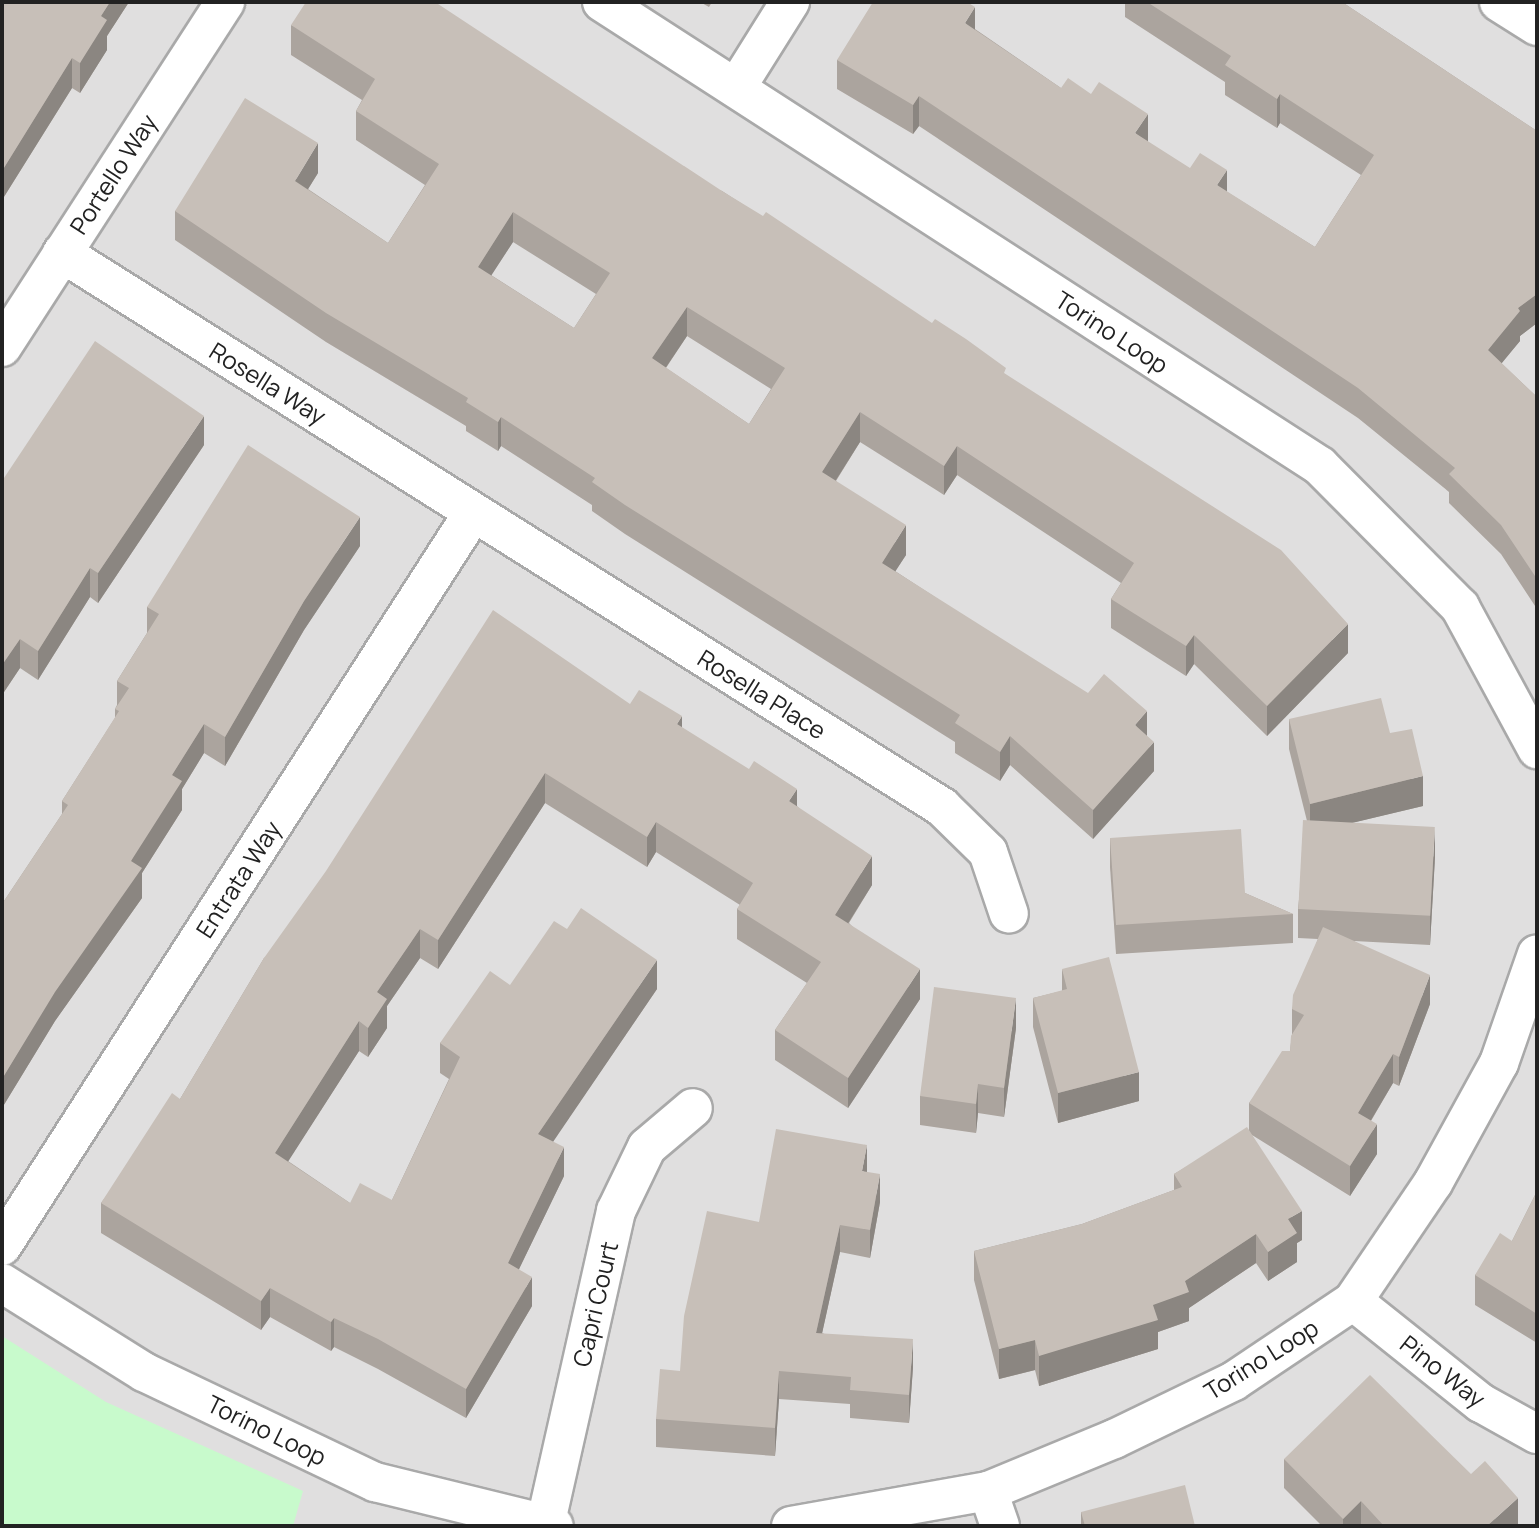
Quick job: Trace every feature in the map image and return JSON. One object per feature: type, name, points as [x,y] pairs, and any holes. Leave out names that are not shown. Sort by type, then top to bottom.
[{"type":"street","name":"Portello Way","points":[[2,347],[225,2]]},
{"type":"street","name":"Torino Loop","points":[[602,2],[1320,466],[1460,607],[1537,749]]},
{"type":"street","points":[[736,88],[790,2]]},
{"type":"street","points":[[1499,2],[1537,26]]},
{"type":"street","name":"Rosella Way","points":[[62,253],[473,513]]},
{"type":"street","name":"Rosella Place","points":[[473,513],[942,807],[988,852],[1009,914]]},
{"type":"street","name":"Entrata Way","points":[[2,1246],[473,513]]},
{"type":"street","name":"Torino Loop","points":[[791,1526],[994,1509],[1114,1439],[1234,1381],[1353,1301],[1433,1183],[1499,1063],[1537,954]]},
{"type":"street","name":"Capri Court","points":[[545,1526],[616,1211],[646,1147],[693,1108]]},
{"type":"street","name":"Torino Loop","points":[[2,1283],[144,1372],[375,1482],[545,1526],[554,1526]]},
{"type":"street","name":"Pino Way","points":[[1353,1301],[1481,1403],[1537,1434]]},
{"type":"shaded area","points":[[2,2],[1537,2],[1537,1526],[2,1526]]},
{"type":"green space","points":[[2,1336],[106,1402],[303,1491],[293,1526],[2,1526]]},
{"type":"building","points":[[2,2],[110,2],[101,16],[107,20],[80,63],[72,58],[2,171]]},
{"type":"building","points":[[306,2],[435,2],[722,191],[763,216],[766,212],[932,323],[935,319],[966,339],[1006,368],[1004,373],[1281,550],[1348,624],[1267,706],[1194,635],[1186,646],[1111,599],[1134,563],[957,446],[944,466],[860,412],[822,472],[906,525],[882,563],[1088,693],[1104,674],[1147,711],[1135,725],[1154,742],[1093,810],[1010,736],[1000,752],[955,723],[960,715],[625,505],[592,482],[595,478],[501,417],[498,422],[466,402],[468,398],[326,313],[175,211],[245,98],[318,143],[295,181],[388,243],[439,164],[356,111],[375,79],[291,25]],"holes":[[[513,212],[610,273],[574,328],[478,267]],[[687,307],[785,368],[749,424],[652,358]]]},
{"type":"building","points":[[873,2],[967,2],[975,7],[965,23],[1061,88],[1068,78],[1091,94],[1099,82],[1148,114],[1135,133],[1190,168],[1200,153],[1227,170],[1217,185],[1315,247],[1374,155],[1280,94],[1277,99],[1225,65],[1231,56],[1147,2],[1342,2],[1537,131],[1537,294],[1518,308],[1520,311],[1488,350],[1537,397],[1537,579],[1501,525],[1449,474],[1455,468],[1358,388],[919,96],[913,105],[837,60]]},
{"type":"building","points":[[95,341],[204,416],[98,573],[90,568],[38,651],[20,639],[2,665],[2,481]]},
{"type":"building","points":[[248,445],[360,517],[304,601],[225,737],[204,724],[172,775],[182,781],[131,861],[142,868],[55,992],[2,1079],[2,900],[4,901],[68,805],[62,801],[119,711],[115,709],[129,688],[117,681],[159,614],[147,607]]},
{"type":"building","points":[[493,610],[630,704],[639,690],[682,716],[677,724],[749,769],[754,761],[797,789],[789,801],[872,856],[835,915],[920,969],[848,1078],[775,1030],[821,962],[737,909],[753,883],[656,822],[647,837],[545,773],[438,940],[420,929],[377,992],[387,999],[368,1028],[359,1021],[275,1153],[350,1203],[360,1183],[392,1200],[460,1057],[440,1043],[490,971],[510,985],[554,921],[567,929],[581,908],[657,960],[538,1134],[564,1147],[508,1263],[532,1277],[466,1389],[378,1339],[334,1318],[331,1322],[270,1288],[261,1301],[101,1203],[172,1093],[180,1099],[264,958],[326,871]]},
{"type":"building","points":[[1381,698],[1390,733],[1412,729],[1423,776],[1310,804],[1289,719]]},
{"type":"building","points":[[1303,820],[1435,827],[1430,916],[1298,909]]},
{"type":"building","points":[[1241,829],[1245,893],[1293,914],[1116,925],[1110,838]]},
{"type":"building","points":[[1323,927],[1430,975],[1399,1057],[1393,1054],[1358,1113],[1377,1124],[1350,1166],[1249,1103],[1282,1051],[1290,1051],[1291,1036],[1304,1015],[1292,1009],[1293,995]]},
{"type":"building","points":[[1109,957],[1139,1072],[1058,1093],[1033,998],[1067,989],[1062,969]]},
{"type":"building","points":[[934,987],[1016,998],[1004,1088],[978,1084],[976,1104],[920,1096]]},
{"type":"building","points":[[1247,1127],[1302,1211],[1288,1219],[1297,1233],[1268,1252],[1256,1234],[1185,1281],[1189,1292],[1153,1305],[1158,1320],[1039,1356],[1035,1340],[999,1349],[974,1251],[1082,1224],[1182,1187],[1174,1174]]},
{"type":"building","points":[[776,1129],[867,1145],[862,1171],[880,1174],[870,1230],[840,1225],[816,1333],[913,1339],[909,1395],[850,1390],[851,1377],[779,1371],[775,1428],[656,1419],[660,1369],[680,1371],[684,1316],[707,1211],[759,1222]]},
{"type":"building","points":[[1537,1191],[1537,1314],[1475,1275],[1500,1233],[1512,1241]]},
{"type":"building","points":[[1370,1375],[1471,1474],[1485,1461],[1518,1498],[1487,1526],[1384,1526],[1361,1501],[1343,1519],[1284,1459]]},
{"type":"building","points":[[1185,1485],[1195,1526],[1085,1526],[1081,1512]]}]
